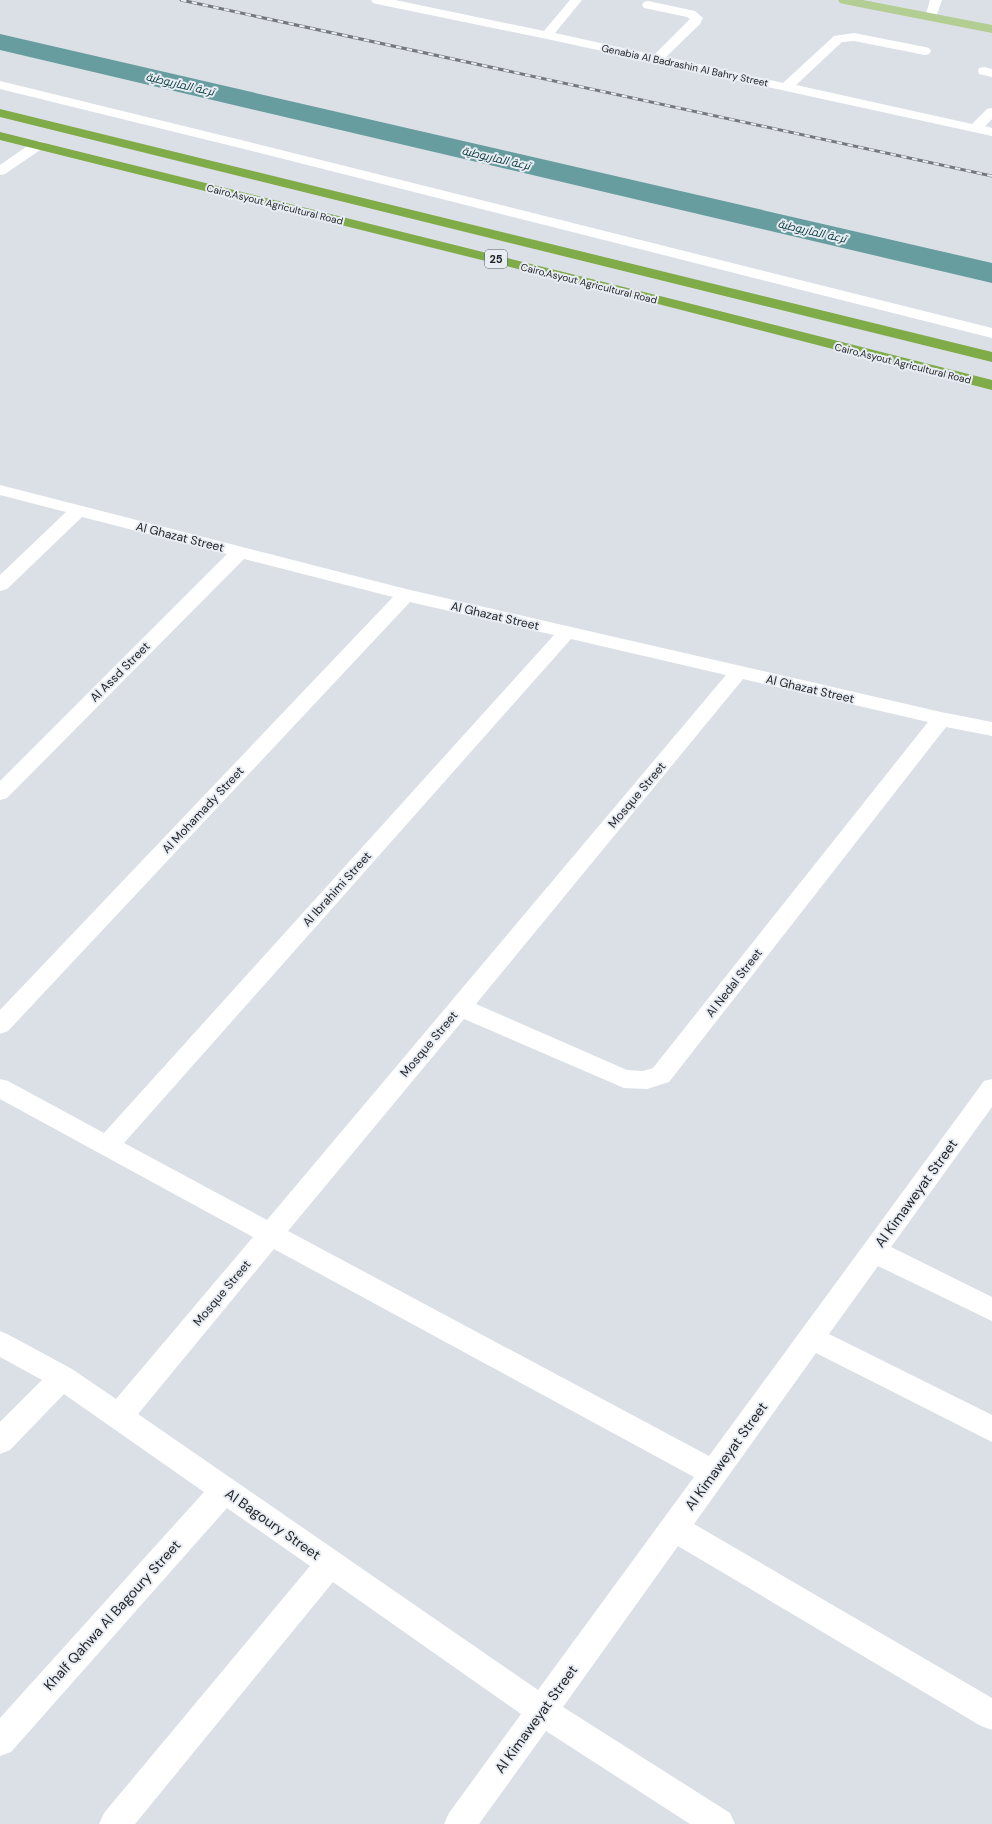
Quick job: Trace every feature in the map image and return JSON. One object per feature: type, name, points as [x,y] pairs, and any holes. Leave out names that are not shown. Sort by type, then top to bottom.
[{"type":"highway","name":"Cairo,Asyout Agricultural Road","points":[[0,113],[992,357]]},
{"type":"highway","name":"Cairo,Asyout Agricultural Road","points":[[0,136],[667,302],[992,385]]},
{"type":"main road","points":[[844,0],[992,29]]},
{"type":"street","name":"Genabia Al Badrashin Al Bahry Street","points":[[377,0],[405,3],[449,15],[992,132]]},
{"type":"street","points":[[547,35],[576,0]]},
{"type":"street","points":[[931,17],[936,0]]},
{"type":"street","points":[[449,15],[460,5]]},
{"type":"street","points":[[648,5],[691,14],[697,18],[696,21],[657,59]]},
{"type":"street","points":[[786,87],[838,39],[854,37],[925,51]]},
{"type":"street","points":[[0,85],[387,180],[766,278],[992,333]]},
{"type":"street","points":[[975,128],[992,112]]},
{"type":"street","points":[[0,171],[38,145]]},
{"type":"street","name":"Al Ghazat Street","points":[[0,490],[406,595],[942,719],[992,729]]},
{"type":"street","points":[[0,585],[78,511]]},
{"type":"street","name":"Al Assd Street","points":[[0,792],[240,552]]},
{"type":"street","name":"Al Mohamady Street","points":[[0,1025],[406,595]]},
{"type":"street","name":"Al Ibrahimi Street","points":[[107,1146],[567,632]]},
{"type":"street","name":"Mosque Street","points":[[119,1416],[739,672]]},
{"type":"street","name":"Al Nedal Street","points":[[460,1007],[624,1079],[640,1081],[651,1080],[661,1075],[942,719]]},
{"type":"street","points":[[0,1088],[713,1473]]},
{"type":"street","name":"Al Kimaweyat Street","points":[[460,1824],[992,1088]]},
{"type":"street","points":[[874,1251],[992,1310]]},
{"type":"street","points":[[811,1338],[992,1429]]},
{"type":"street","name":"Al Bagoury Street","points":[[0,1343],[62,1378],[119,1416],[542,1711],[719,1824]]},
{"type":"street","points":[[0,1441],[62,1378]]},
{"type":"street","name":"Khalf Qahwa Al Bagoury Street","points":[[0,1741],[224,1490]]},
{"type":"street","points":[[674,1528],[992,1715]]},
{"type":"street","points":[[115,1824],[330,1564]]},
{"type":"waterway","name":"ترعة الماريوطية","points":[[0,42],[992,273]]},
{"type":"railway","points":[[181,0],[992,176]]}]
